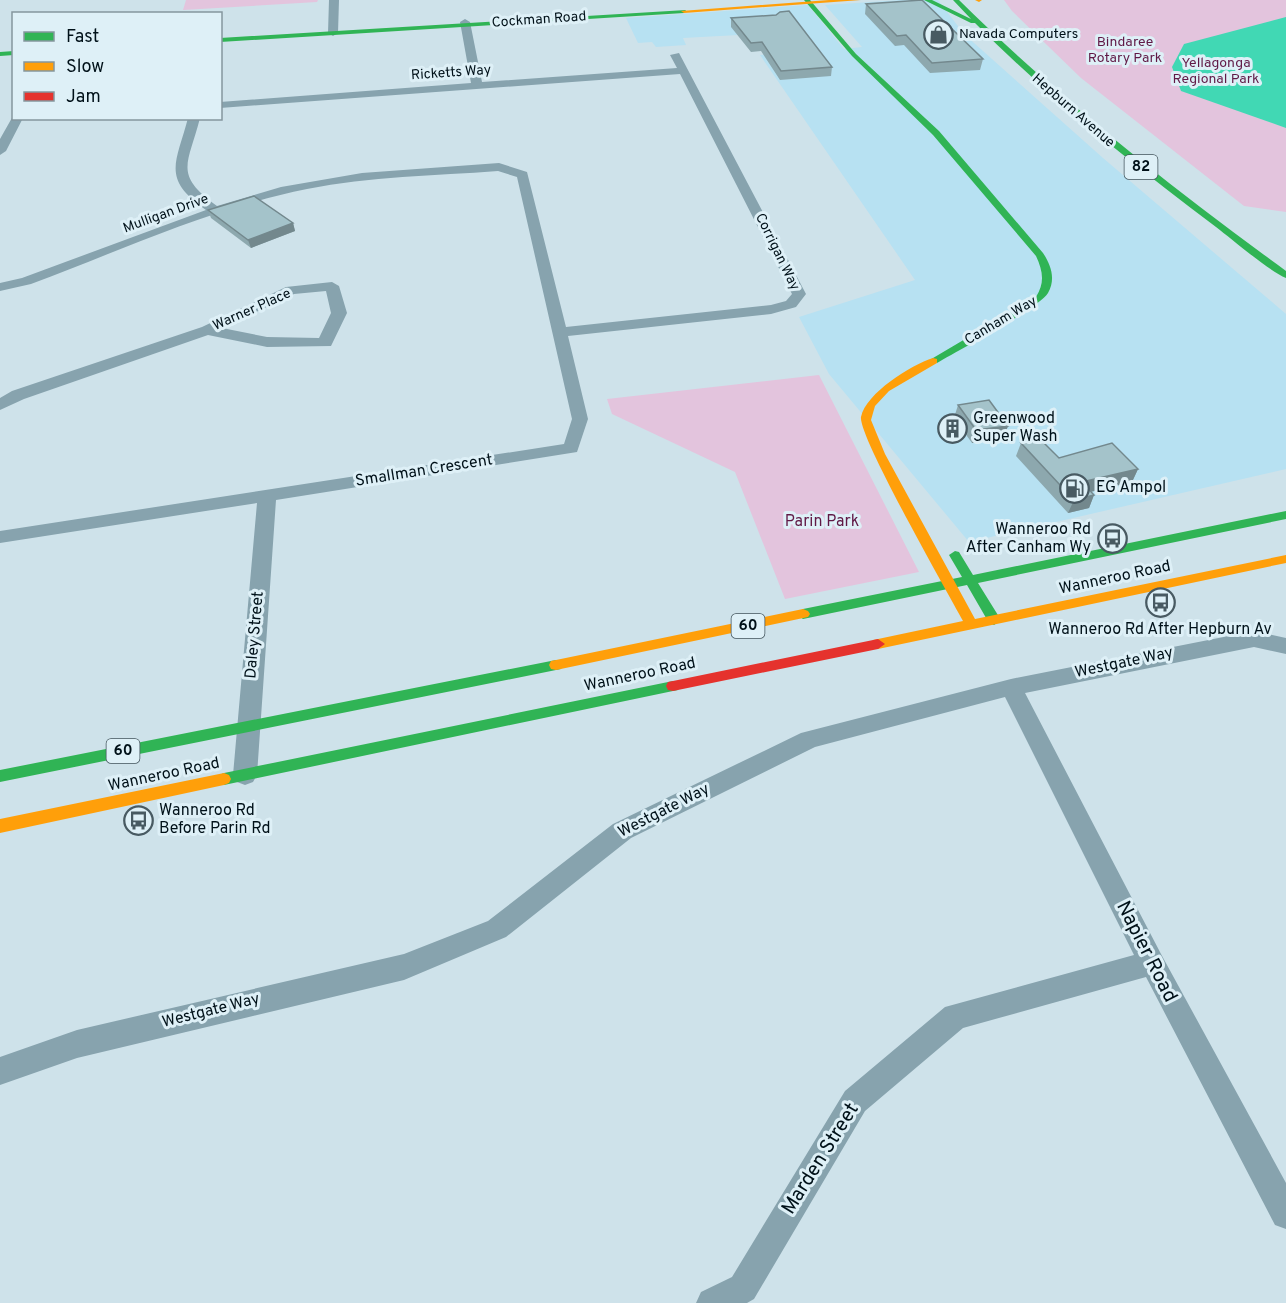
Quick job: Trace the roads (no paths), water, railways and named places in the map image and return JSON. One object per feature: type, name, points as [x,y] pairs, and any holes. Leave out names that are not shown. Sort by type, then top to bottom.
[{"type":"main road","name":"Cockman Road","points":[[222,39],[466,23],[645,8],[858,0]]},
{"type":"main road","points":[[927,0],[978,24]]},
{"type":"main road","name":"Hepburn Avenue","points":[[956,0],[978,24],[1096,132],[1286,275]]},
{"type":"main road","name":"Canham Way","points":[[811,1],[859,49],[924,108],[1058,262],[1060,286],[1048,309],[897,398]]},
{"type":"main road","name":"Canham Way","points":[[811,1],[855,55],[936,133],[1040,255],[1049,276],[1048,287],[1044,294],[1029,307],[885,388],[867,412],[865,424],[867,432],[971,624]]},
{"type":"main road","name":"Hepburn Avenue","points":[[1102,115],[1127,136]]},
{"type":"main road","points":[[882,418],[884,434],[895,454]]},
{"type":"main road","name":"Wanneroo Road","points":[[0,776],[1286,515]]},
{"type":"main road","points":[[950,547],[972,580],[994,620]]},
{"type":"main road","name":"Wanneroo Road","points":[[0,826],[1286,559]]},
{"type":"street","points":[[333,32],[334,0]]},
{"type":"street","points":[[466,23],[477,86]]},
{"type":"street","name":"Corrigan Way","points":[[560,332],[771,309],[791,304],[799,294],[792,276],[675,55]]},
{"type":"street","name":"Ricketts Way","points":[[222,105],[683,71]]},
{"type":"street","points":[[3,119],[12,118]]},
{"type":"street","points":[[0,151],[15,120]]},
{"type":"street","points":[[193,120],[182,165],[182,178],[190,190],[216,211]]},
{"type":"street","name":"Mulligan Drive","points":[[0,286],[26,281],[216,211],[282,191],[325,182],[499,167],[523,175]]},
{"type":"street","name":"Smallman Crescent","points":[[0,537],[571,448],[580,419],[523,175]]},
{"type":"street","name":"Warner Place","points":[[0,405],[18,395],[207,330],[291,290],[332,286],[339,313],[325,343],[267,342],[207,330]]},
{"type":"street","name":"Daley Street","points":[[244,775],[267,495]]},
{"type":"street","name":"Westgate Way","points":[[0,1071],[77,1044],[404,967],[497,929],[622,831],[809,739],[1011,687],[1228,643],[1254,639],[1286,646]]},
{"type":"street","name":"Napier Road","points":[[1011,687],[1152,963],[1286,1214]]},
{"type":"street","name":"Marden Street","points":[[712,1303],[748,1295],[855,1101],[955,1017],[1152,963]]},
{"type":"place","name":"Navada Computers","points":[[938,34]]},
{"type":"place","name":"Greenwood Super Wash","points":[[952,428]]},
{"type":"place","name":"EG Ampol","points":[[1075,488]]},
{"type":"place","name":"Wanneroo Rd After Canham Wy","points":[[1112,539]]},
{"type":"place","name":"Wanneroo Rd After Hepburn Av","points":[[1160,602]]},
{"type":"place","name":"Wanneroo Rd Before Parin Rd","points":[[138,820]]},
{"type":"park label","name":"Bindaree Rotary Park","points":[[1125,50]]},
{"type":"park label","name":"Yellagonga Regional Park","points":[[1216,72]]},
{"type":"park label","name":"Parin Park","points":[[822,522]]}]
